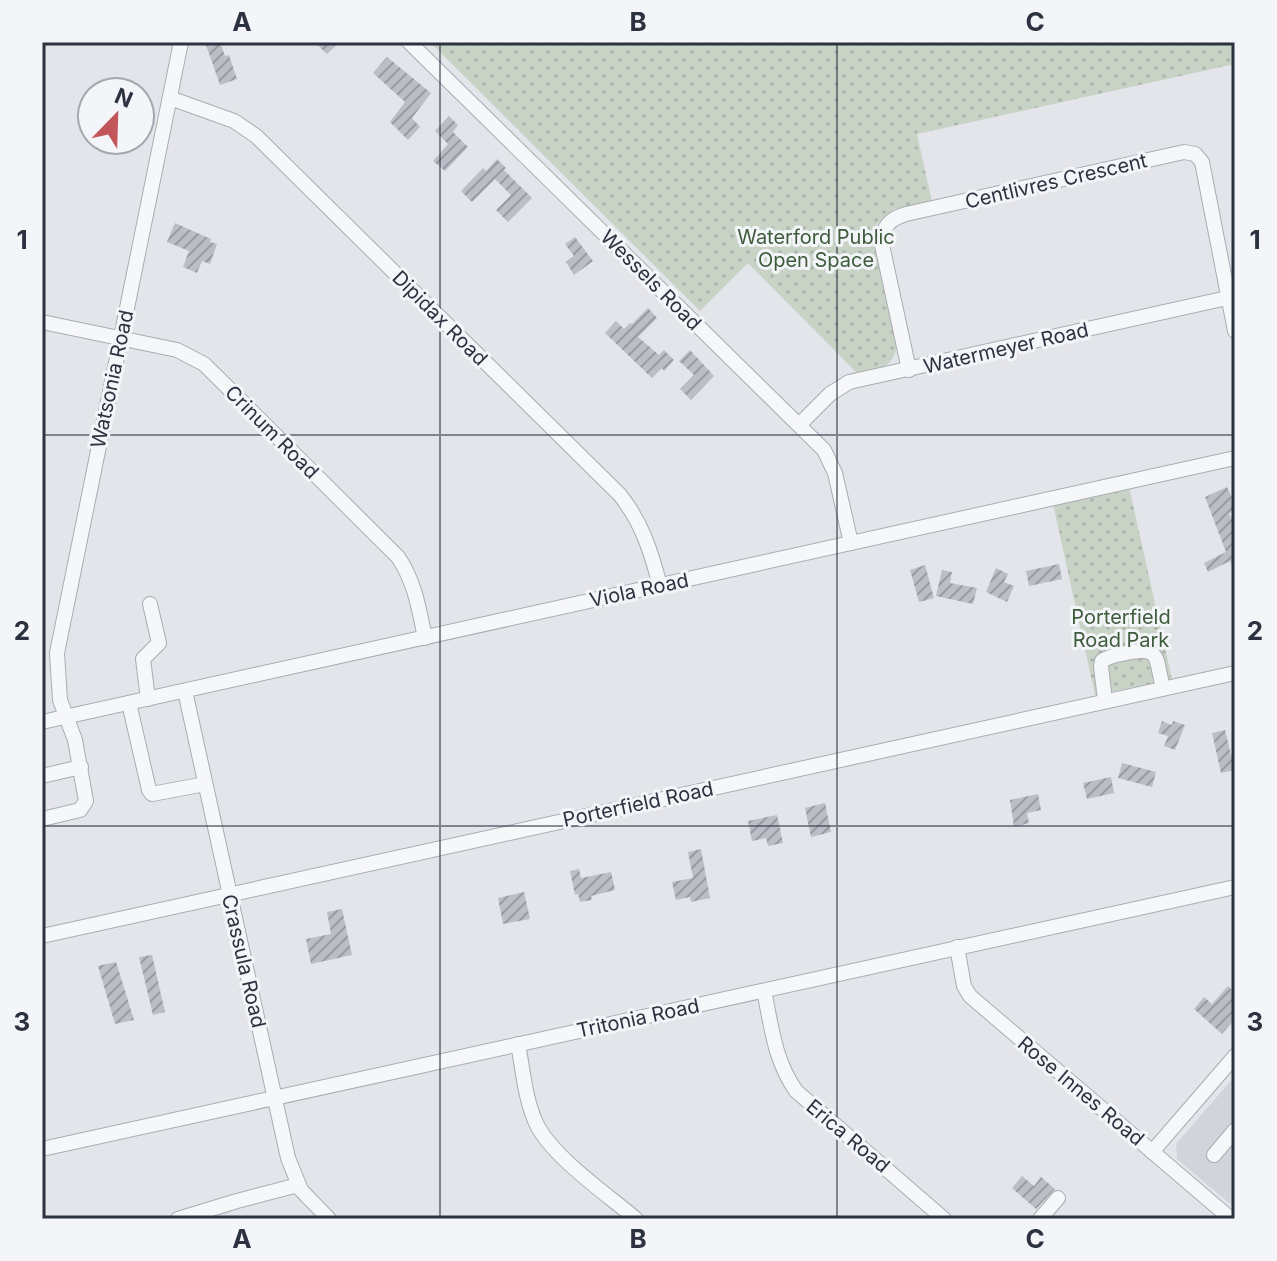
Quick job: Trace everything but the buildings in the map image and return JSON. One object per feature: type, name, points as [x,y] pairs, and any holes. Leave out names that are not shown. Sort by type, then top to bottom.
[{"type":"street","name":"Watsonia Road","points":[[42,819],[72,813],[85,805],[81,767],[57,683],[59,640],[181,42]]},
{"type":"street","name":"Wessels Road","points":[[409,42],[799,425],[829,459],[851,543]]},
{"type":"street","name":"Dipidax Road","points":[[170,98],[234,121],[256,136],[620,495],[650,544],[660,586]]},
{"type":"street","name":"Centlivres Crescent","points":[[909,370],[882,235],[891,220],[906,214],[1191,152],[1202,162],[1235,331]]},
{"type":"street","name":"Watermeyer Road","points":[[799,425],[842,385],[1227,298]]},
{"type":"street","name":"Crinum Road","points":[[42,322],[177,350],[204,364],[398,557],[409,573],[425,638]]},
{"type":"street","name":"Viola Road","points":[[42,722],[1235,458]]},
{"type":"street","points":[[148,699],[143,659],[159,643],[150,604]]},
{"type":"street","points":[[1105,700],[1102,661],[1145,649],[1155,656],[1163,688]]},
{"type":"street","name":"Porterfield Road","points":[[42,936],[1235,673]]},
{"type":"street","name":"Crassula Road","points":[[185,691],[288,1158],[298,1185],[311,1203],[329,1219]]},
{"type":"street","points":[[129,703],[152,794],[205,784]]},
{"type":"street","points":[[42,776],[81,767]]},
{"type":"street","name":"Tritonia Road","points":[[42,1149],[1235,887]]},
{"type":"street","name":"Rose Innes Road","points":[[957,947],[964,986],[970,996],[1231,1219]]},
{"type":"street","name":"Erica Road","points":[[764,991],[777,1057],[796,1091],[944,1219]]},
{"type":"street","points":[[518,1044],[537,1127],[558,1153],[636,1219]]},
{"type":"street","points":[[1152,1152],[1233,1064]]},
{"type":"street","points":[[1214,1155],[1235,1130]]},
{"type":"street","points":[[178,1219],[298,1185]]},
{"type":"street","points":[[1040,1219],[1058,1198]]},
{"type":"street","points":[[221,1219],[237,1201]]},
{"type":"shaded area","points":[[1235,1076],[1235,1208],[1177,1159],[1176,1144]]},
{"type":"green space","name":"Waterford Public Open Space","points":[[430,42],[1235,42],[1235,64],[917,134],[932,202],[894,209],[877,224],[874,246],[897,345],[895,353],[883,367],[857,373],[748,263],[700,311]]},
{"type":"green space","name":"Porterfield Road Park","points":[[1129,487],[1172,679],[1095,695],[1053,504]]}]
